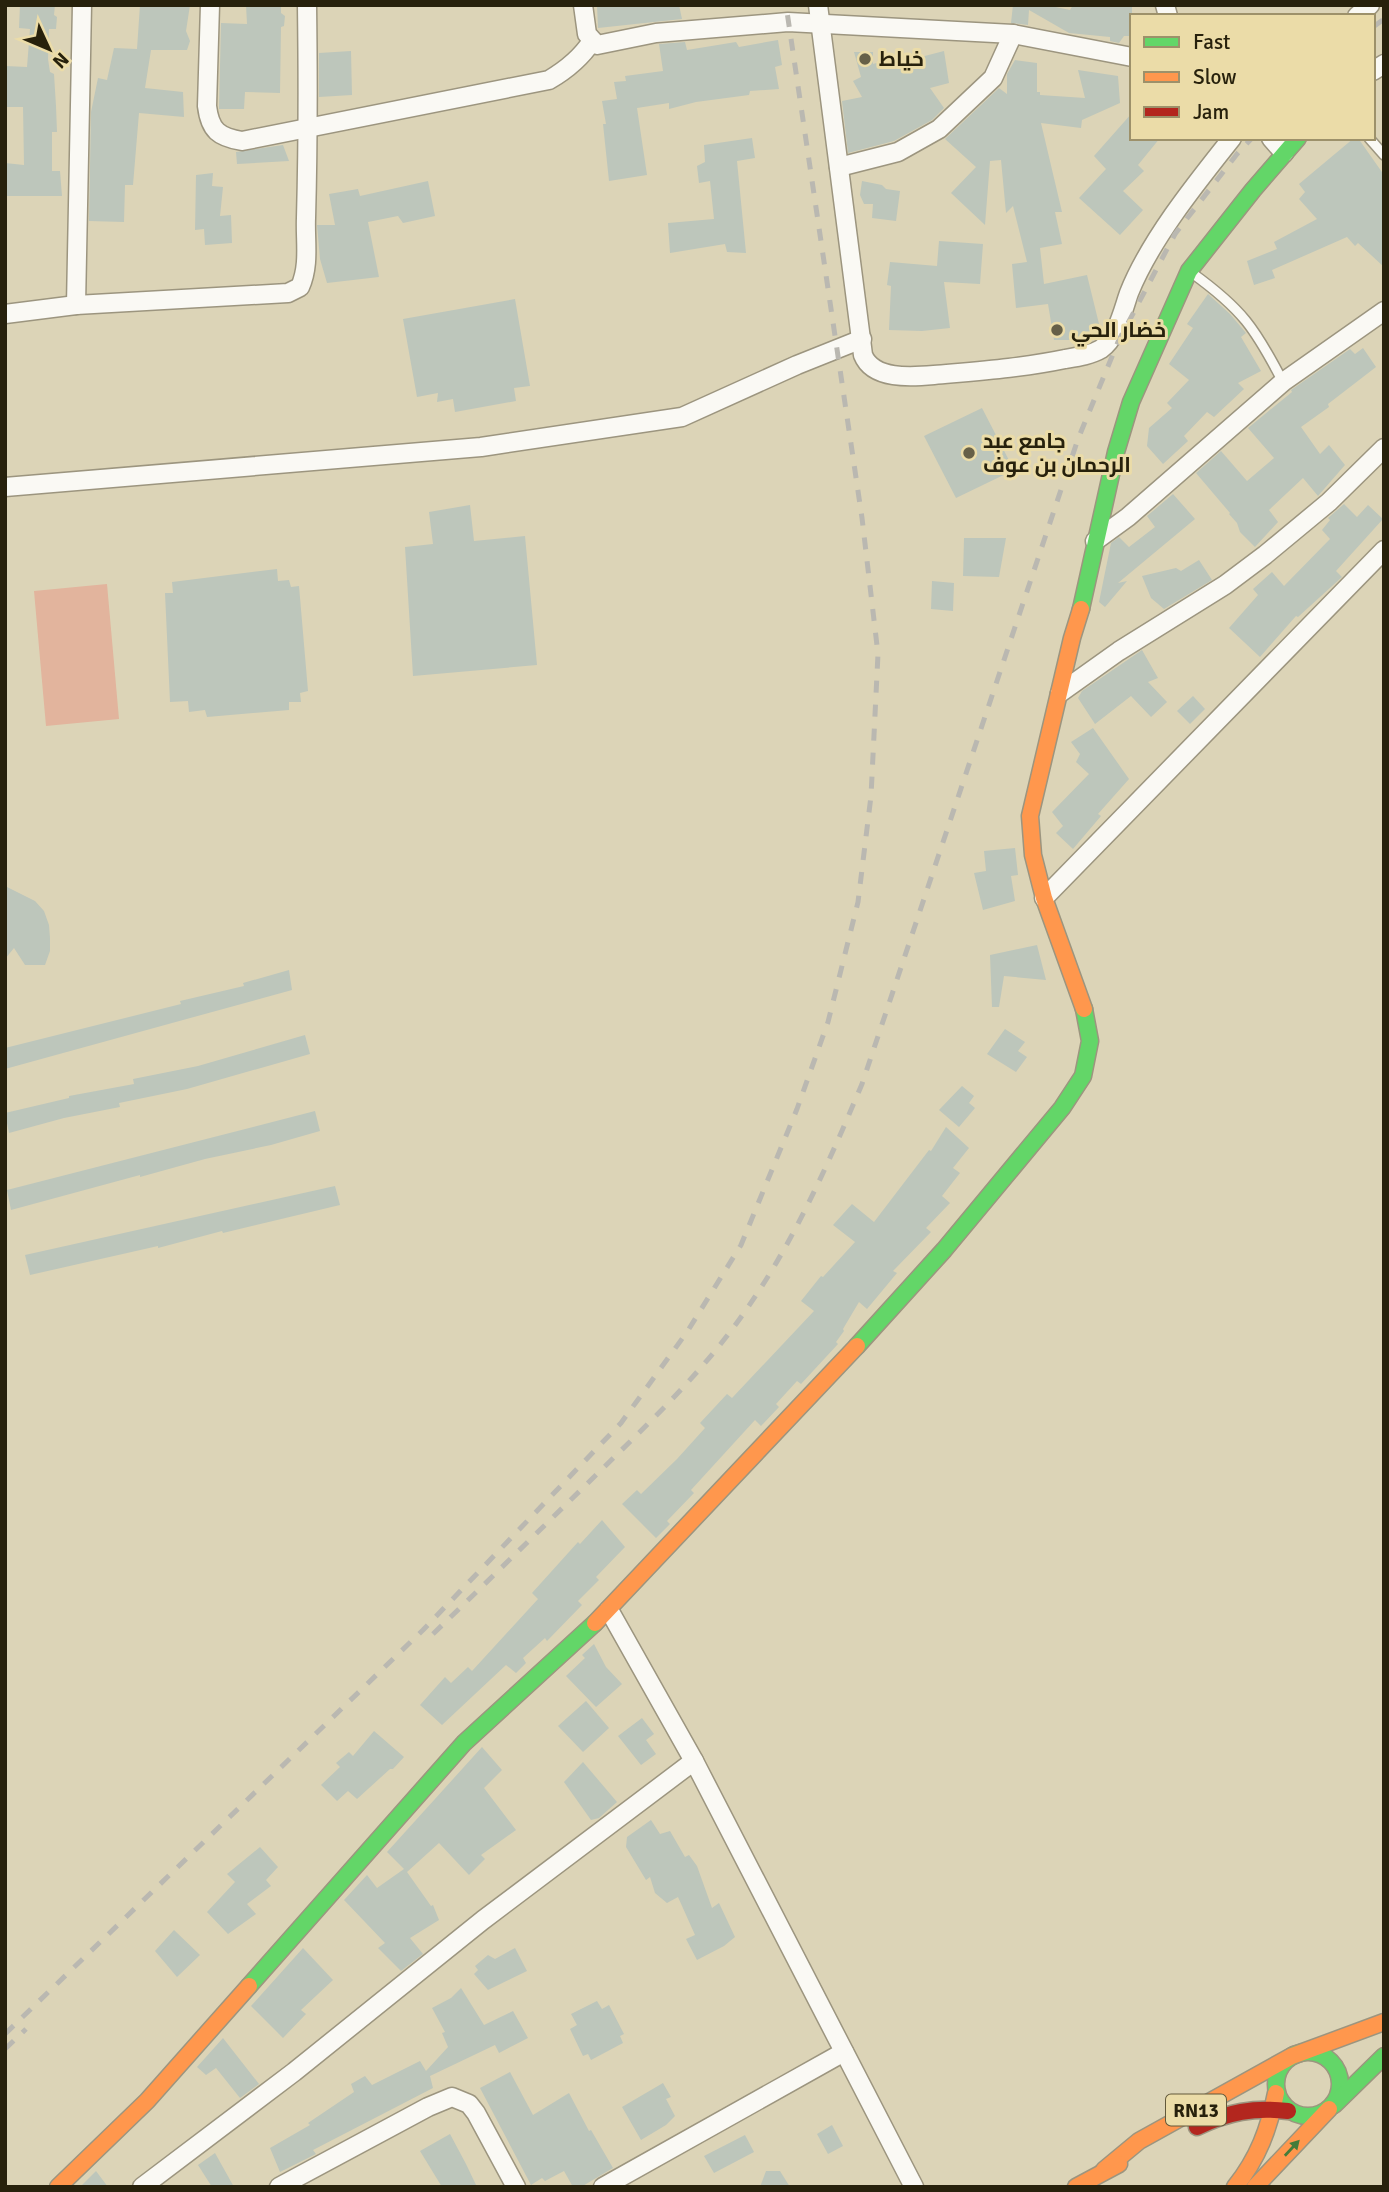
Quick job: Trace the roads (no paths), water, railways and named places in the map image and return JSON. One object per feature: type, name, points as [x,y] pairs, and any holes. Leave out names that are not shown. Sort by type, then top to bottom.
[{"type":"street","points":[[76,305],[82,5]]},
{"type":"street","points":[[210,5],[207,106],[209,121],[223,137],[242,141],[549,80],[575,61],[592,41]]},
{"type":"street","points":[[5,314],[76,305],[288,293],[300,287],[306,273],[309,129],[307,5]]},
{"type":"street","points":[[583,5],[587,34],[597,45],[773,14],[820,24],[1013,34],[1130,57]]},
{"type":"street","points":[[818,5],[863,355],[866,364],[873,369],[910,377],[1024,367],[1090,354],[1103,348],[1114,331],[1132,285],[1160,236],[1206,170],[1231,140]]},
{"type":"street","points":[[838,167],[898,152],[939,128],[993,78],[1013,34]]},
{"type":"street","points":[[1273,140],[1284,153]]},
{"type":"street","points":[[58,2187],[147,2101],[464,1743],[609,1610],[944,1250],[1055,1117],[1083,1076],[1090,1041],[1085,1012],[1044,898],[1033,855],[1030,816],[1072,638],[1085,597],[1116,452],[1132,402],[1189,271],[1296,140]]},
{"type":"street","points":[[1095,541],[1128,517],[1283,382],[1384,311]]},
{"type":"street","points":[[5,487],[481,447],[682,417],[862,339]]},
{"type":"street","points":[[1060,693],[1119,651],[1225,585],[1329,502],[1384,448]]},
{"type":"street","points":[[1044,898],[1384,550]]},
{"type":"street","points":[[609,1610],[694,1761],[914,2187]]},
{"type":"street","points":[[142,2187],[294,2072],[483,1920],[694,1761]]},
{"type":"street","name":"RN13","points":[[1076,2187],[1104,2170],[1139,2141],[1292,2056],[1384,2022]]},
{"type":"street","points":[[603,2187],[844,2052]]},
{"type":"street","points":[[1235,2187],[1254,2163],[1266,2140],[1279,2104],[1275,2082],[1278,2071],[1292,2056],[1313,2052],[1331,2062],[1340,2080],[1336,2101],[1255,2187]]},
{"type":"street","points":[[1104,2170],[1215,2118],[1243,2108],[1279,2104],[1298,2116],[1320,2115],[1384,2056]]},
{"type":"street","points":[[279,2187],[452,2097],[469,2104],[476,2113],[516,2187]]},
{"type":"lane","points":[[1371,140],[1384,155]]},
{"type":"lane","points":[[1189,271],[1224,296],[1241,313],[1255,331],[1283,382]]},
{"type":"railway","points":[[5,2034],[423,1630],[621,1423],[687,1332],[741,1245],[797,1109],[828,1022],[858,902],[871,796],[878,654],[862,518],[786,5]]},
{"type":"railway","points":[[1375,26],[1384,19]]},
{"type":"railway","points":[[433,1634],[636,1436],[694,1375],[746,1310],[796,1228],[862,1084],[1078,439],[1118,342],[1175,234],[1250,140]]},
{"type":"railway","points":[[5,2049],[26,2029]]},
{"type":"place","name":"خياط","points":[[865,59]]},
{"type":"place","name":"خضار الحي","points":[[1057,330]]},
{"type":"place","name":"جامع عبد الرحمان بن عوف","points":[[969,453]]}]
